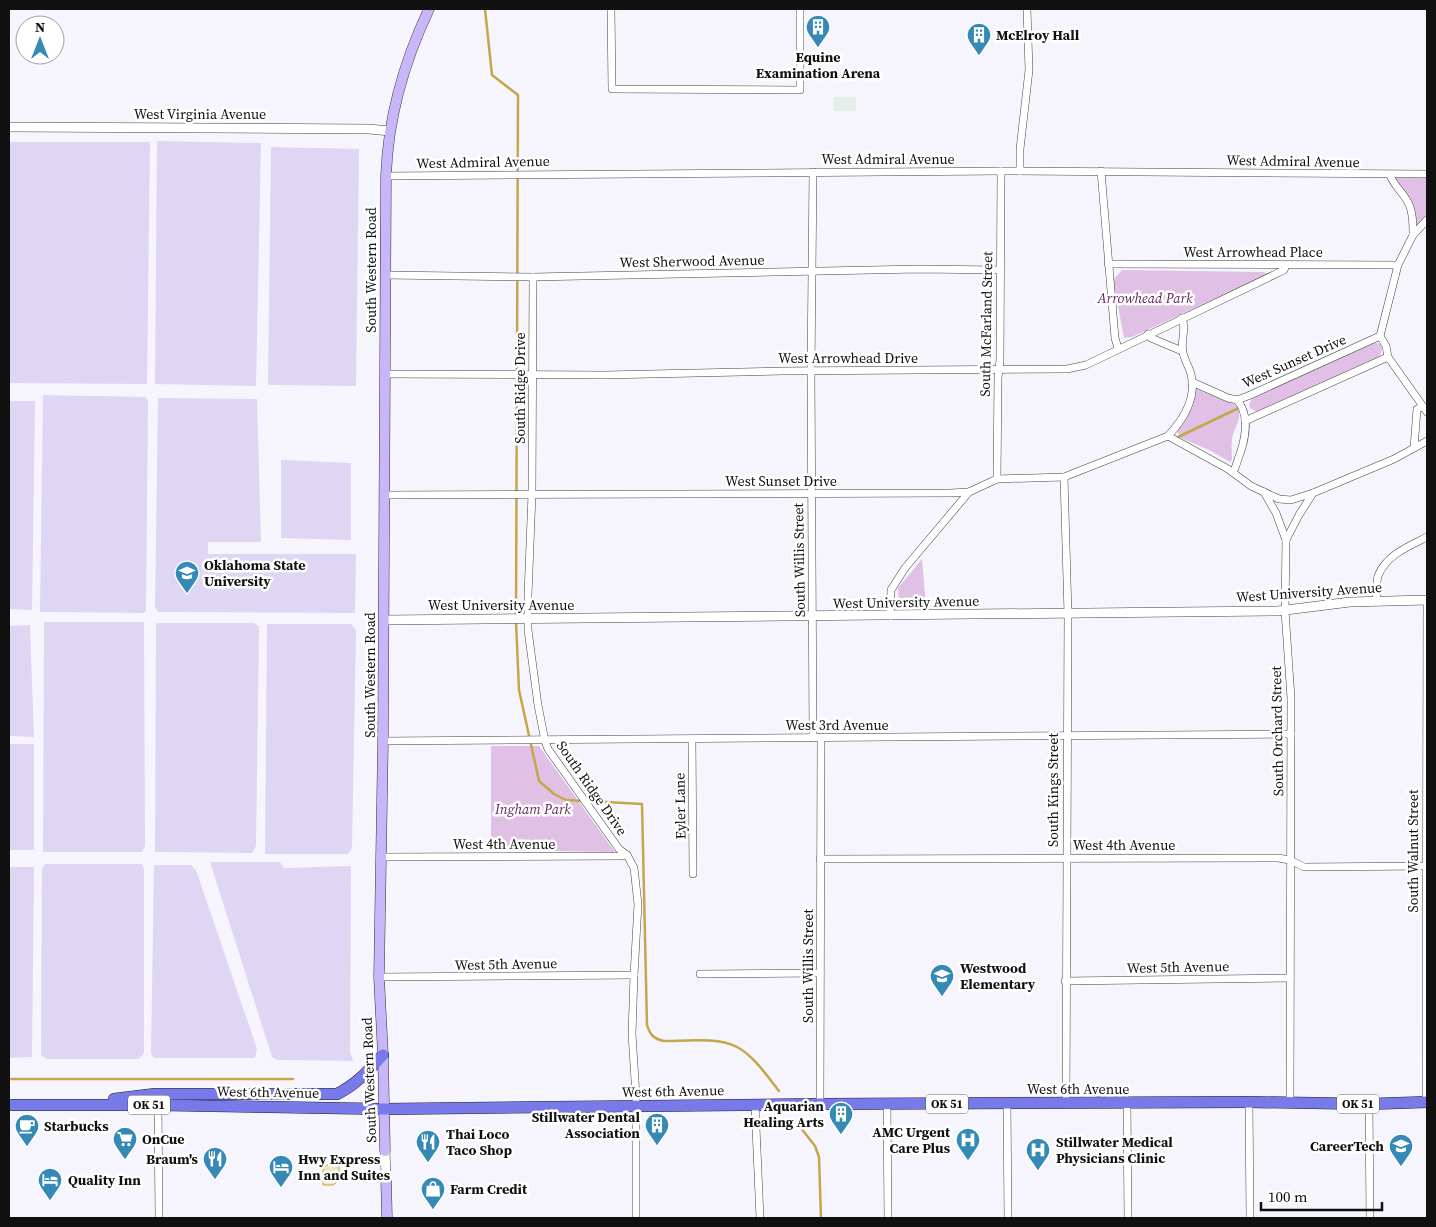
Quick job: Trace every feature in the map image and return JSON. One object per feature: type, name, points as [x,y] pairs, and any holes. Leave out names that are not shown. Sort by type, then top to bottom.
[{"type":"highway","points":[[70,1106],[155,1094],[337,1094],[357,1082],[383,1055]]},
{"type":"highway","name":"West 6th Avenue","points":[[9,1105],[158,1105],[384,1109],[820,1104],[1290,1102],[1369,1104],[1427,1102]]},
{"type":"main road","name":"South Western Road","points":[[385,1151],[379,977],[382,857],[386,176],[390,131],[399,87],[410,51],[429,9]]},
{"type":"main road","name":"South Western Road","points":[[386,1177],[387,1218]]},
{"type":"street","points":[[611,9],[612,88],[800,90],[800,9]]},
{"type":"street","points":[[1020,171],[1020,149],[1029,70],[1027,9]]},
{"type":"street","name":"West Virginia Avenue","points":[[9,127],[369,129],[390,131]]},
{"type":"street","name":"West Admiral Avenue","points":[[386,176],[1000,171],[1427,174]]},
{"type":"street","name":"South McFarland Street","points":[[997,478],[1000,171]]},
{"type":"street","points":[[1101,171],[1115,338],[1118,348]]},
{"type":"street","name":"South Willis Street","points":[[813,172],[811,371],[813,738]]},
{"type":"street","points":[[1390,175],[1408,201],[1412,215],[1414,235]]},
{"type":"street","points":[[1425,410],[1388,357],[1386,346],[1380,336],[1398,265],[1414,235],[1427,220]]},
{"type":"street","name":"West Arrowhead Place","points":[[1108,264],[1398,265]]},
{"type":"street","name":"West Arrowhead Drive","points":[[385,374],[605,375],[1067,369],[1086,364],[1284,270],[1286,265]]},
{"type":"street","name":"West Sherwood Avenue","points":[[385,274],[533,277],[919,269],[1000,270]]},
{"type":"street","name":"South Ridge Drive","points":[[533,277],[532,494],[524,619],[528,630],[538,704],[548,749],[619,849],[627,855],[634,868],[638,904],[632,1034],[636,1107],[636,1218]]},
{"type":"street","points":[[1182,318],[1185,324],[1182,351],[1191,373],[1191,400],[1180,423],[1168,436],[1232,472],[1252,486],[1279,499],[1291,500],[1313,493],[1394,459],[1427,441]]},
{"type":"street","points":[[1148,334],[1151,338],[1182,351]]},
{"type":"street","name":"West Sunset Drive","points":[[1192,382],[1237,400],[1380,336]]},
{"type":"street","points":[[1245,421],[1388,357]]},
{"type":"street","points":[[1232,472],[1237,466],[1246,436],[1242,407],[1237,400]]},
{"type":"street","points":[[1414,448],[1417,409],[1425,410]]},
{"type":"street","name":"West Sunset Drive","points":[[384,495],[969,492],[997,478],[1064,477],[1168,436]]},
{"type":"street","name":"South Kings Street","points":[[1064,477],[1068,614],[1065,980],[1066,1104]]},
{"type":"street","points":[[890,616],[891,590],[905,568],[969,492]]},
{"type":"street","points":[[1264,492],[1276,513],[1286,540]]},
{"type":"street","name":"South Orchard Street","points":[[1290,1102],[1291,698],[1285,611],[1286,540],[1313,493]]},
{"type":"street","points":[[1376,601],[1378,577],[1389,560],[1398,552],[1427,537]]},
{"type":"street","name":"West University Avenue","points":[[384,620],[1285,611],[1350,602],[1427,600]]},
{"type":"street","name":"South Walnut Street","points":[[1427,600],[1427,1102]]},
{"type":"street","name":"West 3rd Avenue","points":[[383,741],[1291,734]]},
{"type":"street","name":"Eyler Lane","points":[[692,738],[693,874]]},
{"type":"street","name":"South Willis Street","points":[[820,1104],[821,738]]},
{"type":"street","name":"West 4th Avenue","points":[[382,857],[627,855]]},
{"type":"street","name":"West 4th Avenue","points":[[820,859],[1268,858],[1290,860],[1304,866],[1427,866]]},
{"type":"street","points":[[700,974],[820,973]]},
{"type":"street","name":"West 5th Avenue","points":[[379,977],[634,975]]},
{"type":"street","name":"West 5th Avenue","points":[[1065,980],[1290,978]]},
{"type":"street","points":[[1249,1102],[1250,1218]]},
{"type":"street","points":[[887,1104],[888,1218]]},
{"type":"street","points":[[1007,1104],[1008,1218]]},
{"type":"street","points":[[1127,1104],[1128,1218]]},
{"type":"street","points":[[1369,1104],[1370,1218]]},
{"type":"street","points":[[158,1105],[159,1218]]},
{"type":"street","points":[[755,1106],[760,1218]]},
{"type":"street","name":"South Western Road","points":[[385,1151],[386,1177]]},
{"type":"shaded area","points":[[834,97],[856,97],[856,111],[834,111]]},
{"type":"shaded area","points":[[157,141],[261,143],[256,386],[155,384]]},
{"type":"shaded area","points":[[9,142],[150,142],[147,384],[9,383]]},
{"type":"shaded area","points":[[271,147],[359,149],[356,386],[268,385]]},
{"type":"shaded area","points":[[43,395],[145,397],[148,401],[146,611],[143,613],[40,612]]},
{"type":"shaded area","points":[[158,398],[257,399],[261,542],[208,542],[208,554],[356,554],[355,613],[158,612],[155,607]]},
{"type":"shaded area","points":[[9,401],[35,401],[32,610],[9,609]]},
{"type":"shaded area","points":[[281,460],[351,463],[351,540],[281,538]]},
{"type":"shaded area","points":[[44,622],[144,622],[145,846],[142,852],[43,852]]},
{"type":"shaded area","points":[[156,623],[254,623],[259,627],[256,846],[252,853],[155,852]]},
{"type":"shaded area","points":[[267,624],[351,624],[356,630],[352,848],[348,854],[265,854]]},
{"type":"shaded area","points":[[30,625],[34,737],[9,736],[9,626]]},
{"type":"shaded area","points":[[9,744],[34,744],[34,850],[9,850]]},
{"type":"shaded area","points":[[210,862],[280,862],[284,868],[351,866],[350,1052],[353,1061],[277,1060],[272,1057]]},
{"type":"shaded area","points":[[45,864],[142,864],[144,869],[144,1053],[139,1059],[47,1059],[41,1055],[42,869]]},
{"type":"shaded area","points":[[154,865],[191,865],[196,870],[257,1049],[255,1058],[154,1058],[151,1054]]},
{"type":"shaded area","points":[[9,867],[34,867],[32,1057],[9,1058]]},
{"type":"shaded area","points":[[339,1165],[336,1183],[333,1185],[323,1185],[323,1167]]},
{"type":"green space","points":[[1427,174],[1427,220],[1413,235],[1412,215],[1390,175]]},
{"type":"green space","name":"Arrowhead Park","points":[[1122,270],[1263,272],[1268,274],[1132,337],[1124,338],[1113,280]]},
{"type":"green space","points":[[1373,342],[1380,344],[1382,349],[1380,356],[1257,412],[1250,408],[1249,404],[1253,397]]},
{"type":"green space","points":[[1195,387],[1227,400],[1238,409],[1239,419],[1233,435],[1232,460],[1230,462],[1209,450],[1181,438],[1176,430]]},
{"type":"green space","points":[[922,559],[926,607],[899,606],[898,588]]},
{"type":"green space","name":"Ingham Park","points":[[491,746],[539,746],[615,852],[491,850]]},
{"type":"waterway","points":[[485,9],[492,75],[518,95],[516,616]]},
{"type":"waterway","points":[[1176,438],[1241,407]]},
{"type":"waterway","points":[[516,622],[519,690],[539,781],[554,794],[566,800],[583,801]]},
{"type":"waterway","points":[[588,801],[642,804],[647,1025],[651,1034],[655,1038],[664,1041],[711,1041],[737,1047],[755,1061],[779,1091]]},
{"type":"waterway","points":[[9,1079],[293,1079]]},
{"type":"waterway","points":[[797,1123],[815,1146],[819,1157],[821,1218]]},
{"type":"place","name":"Equine Examination Arena","points":[[818,48]]},
{"type":"place","name":"McElroy Hall","points":[[979,56]]},
{"type":"place","name":"Oklahoma State University","points":[[187,594]]},
{"type":"place","name":"Westwood Elementary","points":[[942,997]]},
{"type":"place","name":"Aquarian Healing Arts","points":[[841,1135]]},
{"type":"place","name":"Stillwater Dental Association","points":[[657,1146]]},
{"type":"place","name":"Starbucks","points":[[27,1147]]},
{"type":"place","name":"OnCue","points":[[125,1160]]},
{"type":"place","name":"AMC Urgent Care Plus","points":[[968,1161]]},
{"type":"place","name":"Thai Loco Taco Shop","points":[[428,1163]]},
{"type":"place","name":"CareerTech","points":[[1401,1167]]},
{"type":"place","name":"Stillwater Medical Physicians Clinic","points":[[1038,1171]]},
{"type":"place","name":"Braum's","points":[[215,1180]]},
{"type":"place","name":"Hwy Express Inn and Suites","points":[[281,1188]]},
{"type":"place","name":"Quality Inn","points":[[50,1201]]},
{"type":"place","name":"Farm Credit","points":[[433,1210]]}]
